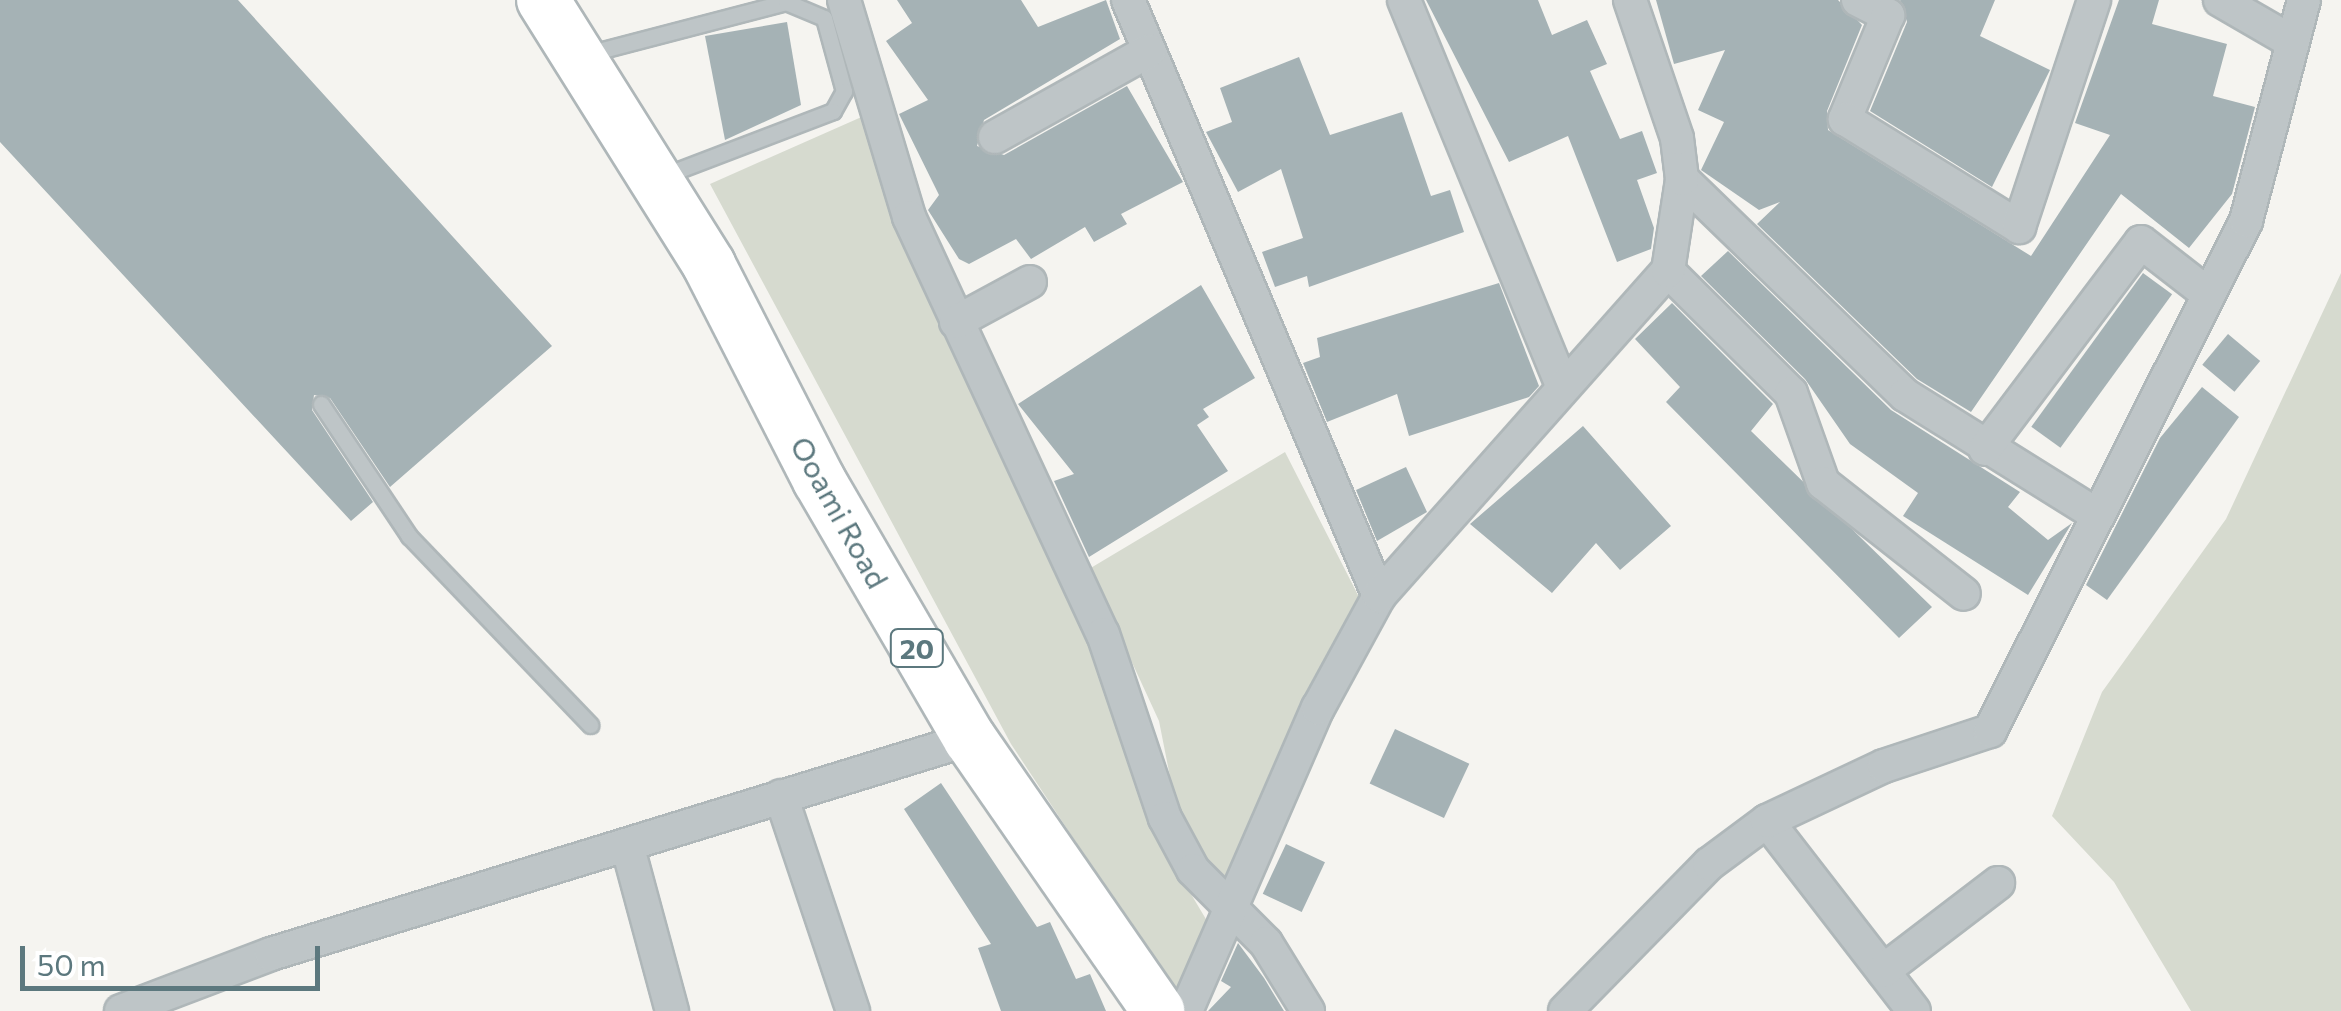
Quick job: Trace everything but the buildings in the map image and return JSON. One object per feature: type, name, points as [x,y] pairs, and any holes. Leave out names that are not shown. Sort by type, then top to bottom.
[{"type":"main road","name":"Ooami Road","points":[[543,0],[583,54],[658,178],[970,739],[1158,1011]]},
{"type":"street","points":[[844,0],[909,217],[1103,634],[1165,818],[1233,917],[1266,943],[1308,1011]]},
{"type":"street","points":[[1128,0],[1380,596]]},
{"type":"street","points":[[1404,0],[1563,387]]},
{"type":"street","points":[[1186,1011],[1233,917],[1318,708],[1380,596],[1668,271],[1682,179],[1667,88],[1630,0]]},
{"type":"street","points":[[1858,0],[1888,15],[1845,119],[2019,228],[2094,0]]},
{"type":"street","points":[[2220,0],[2289,40]]},
{"type":"street","points":[[1565,1011],[1709,864],[1767,822],[1884,766],[1990,731],[2246,222],[2289,40],[2304,0]]},
{"type":"street","points":[[995,137],[1149,51]]},
{"type":"street","points":[[1682,179],[1905,395],[1985,449],[2097,515]]},
{"type":"street","points":[[1985,449],[2140,242],[2208,294]]},
{"type":"street","points":[[1668,271],[1790,394],[1822,483],[1964,594]]},
{"type":"street","points":[[956,322],[1030,282]]},
{"type":"street","points":[[121,1011],[272,954],[628,848],[970,739]]},
{"type":"street","points":[[782,796],[853,1011]]},
{"type":"street","points":[[1767,822],[1914,1011]]},
{"type":"street","points":[[628,848],[672,1011]]},
{"type":"street","points":[[1884,970],[1998,883]]},
{"type":"lane","points":[[583,54],[786,2],[824,18],[844,90],[833,110],[658,178]]},
{"type":"lane","points":[[320,404],[410,536],[590,726]]},
{"type":"shaded area","points":[[866,115],[890,214],[1070,588],[1154,832],[1216,936],[1194,985],[1173,989],[1011,744],[710,184]]},
{"type":"shaded area","points":[[2341,273],[2341,1011],[2191,1011],[2114,882],[2052,816],[2102,692],[2226,519]]},
{"type":"shaded area","points":[[1285,452],[1361,601],[1316,677],[1230,889],[1179,822],[1159,721],[1089,569]]}]
